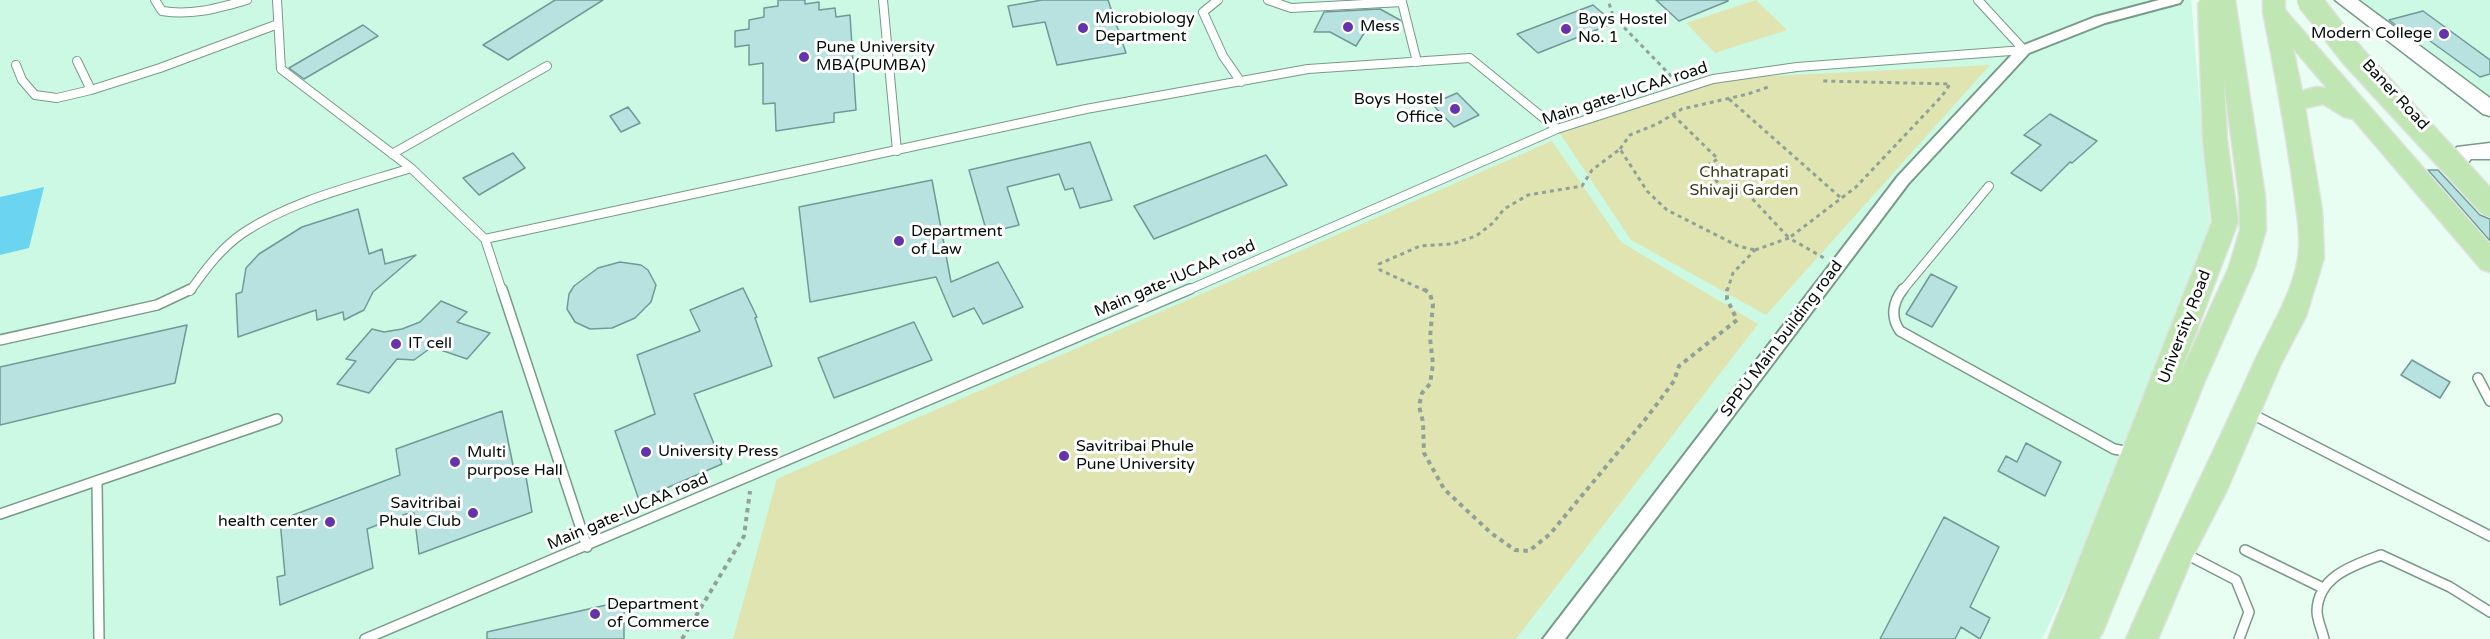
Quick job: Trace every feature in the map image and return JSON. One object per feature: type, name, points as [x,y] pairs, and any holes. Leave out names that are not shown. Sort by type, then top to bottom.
[{"type":"main road","name":"University Road","points":[[2064,639],[2225,222],[2216,140],[2209,0]]},
{"type":"main road","points":[[2078,639],[2091,624],[2191,381],[2242,267],[2253,230],[2252,196],[2224,0]]},
{"type":"main road","points":[[2309,0],[2352,55],[2490,205]]},
{"type":"main road","name":"Baner Road","points":[[2309,0],[2490,198]]},
{"type":"main road","points":[[2345,0],[2488,105]]},
{"type":"main road","points":[[2142,639],[2268,363],[2294,316],[2311,258],[2309,210],[2293,104],[2273,3]]},
{"type":"main road","points":[[2273,3],[2376,132],[2490,262]]},
{"type":"main road","points":[[2273,3],[2320,52],[2490,245]]},
{"type":"main road","points":[[2293,104],[2313,94],[2324,95],[2349,109],[2376,132]]},
{"type":"main road","points":[[2457,162],[2465,152],[2490,151]]},
{"type":"street","points":[[2024,50],[2100,20],[2175,0]]},
{"type":"street","name":"SPPU Main building road","points":[[1553,639],[1903,180],[2024,50]]},
{"type":"lane","points":[[155,0],[162,11],[178,15],[200,13],[248,0]]},
{"type":"lane","points":[[277,0],[281,69],[411,168],[485,239],[587,546]]},
{"type":"lane","points":[[882,0],[897,151]]},
{"type":"lane","points":[[1218,0],[1203,12],[1223,56],[1241,82]]},
{"type":"lane","points":[[1268,0],[1291,8],[1402,2],[1416,62]]},
{"type":"lane","points":[[1978,0],[2024,50]]},
{"type":"lane","points":[[16,65],[22,80],[34,96],[57,98],[91,90],[160,68],[278,24]]},
{"type":"lane","name":"Main gate-IUCAA road","points":[[365,639],[1339,226],[1557,129],[1713,79],[1797,67],[2024,50]]},
{"type":"lane","points":[[485,239],[1086,109],[1308,69],[1470,58],[1557,129]]},
{"type":"lane","points":[[77,61],[91,90]]},
{"type":"lane","points":[[392,154],[548,66]]},
{"type":"lane","points":[[0,340],[157,305],[189,292],[207,266],[242,234],[291,207],[411,168]]},
{"type":"lane","points":[[1989,186],[1897,297],[1892,315],[1894,324],[1900,332],[2114,449],[2134,453]]},
{"type":"lane","points":[[2478,378],[2490,401]]},
{"type":"lane","points":[[2247,411],[2490,536]]},
{"type":"lane","points":[[0,514],[277,419]]},
{"type":"lane","points":[[97,481],[99,639]]},
{"type":"lane","points":[[2246,550],[2323,588]]},
{"type":"lane","points":[[2181,551],[2236,580],[2249,612],[2239,639]]},
{"type":"lane","points":[[2324,639],[2317,611],[2323,588],[2342,569],[2381,555],[2450,587],[2490,612]]},
{"type":"path","points":[[1608,0],[1613,16],[1683,89]]},
{"type":"path","points":[[1606,17],[1613,16]]},
{"type":"path","points":[[1779,84],[1682,109],[1630,135],[1620,149],[1592,170],[1582,186],[1528,195],[1504,209],[1493,223],[1476,237],[1452,244],[1420,246],[1379,264],[1380,270],[1390,276],[1424,289],[1430,294],[1433,304],[1430,338],[1433,364],[1430,384],[1422,393],[1419,406],[1424,422],[1424,453],[1444,489],[1491,533],[1515,550],[1529,551],[1550,534],[1648,416],[1674,381],[1679,366],[1737,320],[1731,312],[1728,294],[1729,278],[1736,266],[1755,250],[1789,237],[1856,187],[1942,96],[1950,84],[1812,82]]},
{"type":"path","points":[[1728,99],[1841,198]]},
{"type":"path","points":[[1673,115],[1718,159],[1704,168],[1729,195],[1745,191],[1789,237],[1838,266]]},
{"type":"path","points":[[1620,149],[1647,191],[1667,210],[1738,246],[1755,250]]},
{"type":"path","points":[[682,639],[744,536],[752,475]]},
{"type":"shaded area","name":"Savitribai Phule Pune University","points":[[0,0],[2191,0],[2214,273],[2042,639],[0,639]]},
{"type":"shaded area","name":"Modern College","points":[[2356,0],[2490,0],[2490,103]]},
{"type":"green space","points":[[1756,0],[1787,30],[1715,53],[1686,23]]},
{"type":"green space","name":"Chhatrapati Shivaji Garden","points":[[1990,65],[1766,315],[1631,240],[1557,129],[1713,79]]},
{"type":"green space","points":[[1552,141],[1621,242],[1758,324],[1516,639],[733,639],[777,479]]},
{"type":"water","points":[[44,187],[29,248],[0,255],[0,197]]},
{"type":"building","points":[[555,0],[603,0],[508,60],[483,45]]},
{"type":"building","points":[[778,0],[805,0],[805,4],[819,2],[819,10],[835,8],[836,17],[850,15],[856,110],[834,113],[834,122],[776,131],[775,103],[763,104],[763,63],[749,65],[749,45],[735,47],[735,31],[749,29],[749,20],[764,17],[764,8],[778,6]]},
{"type":"building","points":[[1042,0],[1108,0],[1126,53],[1057,65],[1045,22],[1013,27],[1008,6]]},
{"type":"building","points":[[1656,0],[1728,0],[1728,1],[1679,21]]},
{"type":"building","name":"Boys Hostel No. 1","points":[[1593,5],[1614,23],[1538,53],[1517,34]]},
{"type":"building","name":"Mess","points":[[1380,9],[1400,20],[1401,23],[1366,30],[1356,46],[1330,32],[1314,32],[1324,12]]},
{"type":"building","points":[[2423,11],[2490,60],[2490,74],[2480,77],[2419,33],[2409,35],[2389,20]]},
{"type":"building","points":[[363,25],[378,36],[304,79],[289,68]]},
{"type":"building","name":"Boys Hostel Office","points":[[1457,93],[1479,115],[1454,127],[1432,104]]},
{"type":"building","points":[[628,107],[640,123],[621,132],[610,116]]},
{"type":"building","points":[[2050,114],[2097,141],[2072,163],[2070,162],[2041,191],[2011,173],[2041,145],[2024,135]]},
{"type":"building","points":[[1090,142],[1112,200],[1080,208],[1073,188],[1065,190],[1059,174],[1007,187],[1019,225],[987,233],[969,170]]},
{"type":"building","points":[[513,153],[525,168],[479,195],[463,178]]},
{"type":"building","points":[[1266,155],[1287,185],[1154,239],[1134,206]]},
{"type":"building","points":[[2428,170],[2438,170],[2480,215],[2490,219],[2490,241]]},
{"type":"building","name":"Department of Law","points":[[932,180],[951,282],[998,262],[1023,307],[983,324],[974,308],[953,317],[936,277],[810,302],[799,207]]},
{"type":"building","points":[[358,209],[369,254],[382,249],[385,264],[416,255],[373,292],[364,310],[344,320],[343,312],[317,320],[316,310],[238,337],[236,294],[242,292],[246,268],[259,254],[302,227]]},
{"type":"building","points":[[620,262],[641,265],[648,270],[656,285],[651,302],[635,318],[612,328],[590,329],[575,322],[567,309],[569,294],[574,286],[598,268]]},
{"type":"building","points":[[1931,274],[1957,287],[1932,327],[1906,314]]},
{"type":"building","points":[[743,288],[757,317],[755,318],[772,366],[694,394],[722,464],[639,500],[615,431],[655,414],[637,355],[700,331],[690,310]]},
{"type":"building","points":[[441,301],[467,312],[457,322],[490,333],[467,359],[432,347],[414,360],[397,359],[369,393],[337,384],[356,361],[346,359],[372,329],[384,332],[402,329],[420,322]]},
{"type":"building","points":[[914,322],[932,360],[834,398],[818,358]]},
{"type":"building","points":[[187,325],[175,383],[0,425],[0,367]]},
{"type":"building","points":[[2412,360],[2450,382],[2440,398],[2401,375]]},
{"type":"building","points":[[502,411],[515,475],[525,471],[532,512],[419,554],[414,513],[406,514],[367,529],[373,568],[280,605],[277,577],[285,575],[280,520],[400,475],[396,449]]},
{"type":"building","points":[[2026,443],[2061,462],[2045,496],[1998,471],[2006,456],[2017,462]]},
{"type":"building","points":[[1944,517],[1999,547],[1970,607],[1990,618],[1980,639],[1961,627],[1955,639],[1880,639]]},
{"type":"building","name":"Department of Commerce","points":[[624,601],[624,639],[487,639],[487,632]]},
{"type":"place","name":"Mess","points":[[1348,27]]},
{"type":"place","name":"Microbiology Department","points":[[1083,28]]},
{"type":"place","name":"Boys Hostel No. 1","points":[[1566,29]]},
{"type":"place","name":"Modern College","points":[[2444,34]]},
{"type":"place","name":"Pune University MBA(PUMBA)","points":[[804,57]]},
{"type":"place","name":"Boys Hostel Office","points":[[1455,109]]},
{"type":"place","name":"Department of Law","points":[[899,241]]},
{"type":"place","name":"IT cell","points":[[396,344]]},
{"type":"place","name":"University Press","points":[[646,452]]},
{"type":"place","name":"Savitribai Phule Pune University","points":[[1064,456]]},
{"type":"place","name":"Multi purpose Hall","points":[[455,462]]},
{"type":"place","name":"Savitribai Phule Club","points":[[473,513]]},
{"type":"place","name":"health center","points":[[330,522]]},
{"type":"place","name":"Department of Commerce","points":[[595,614]]}]
